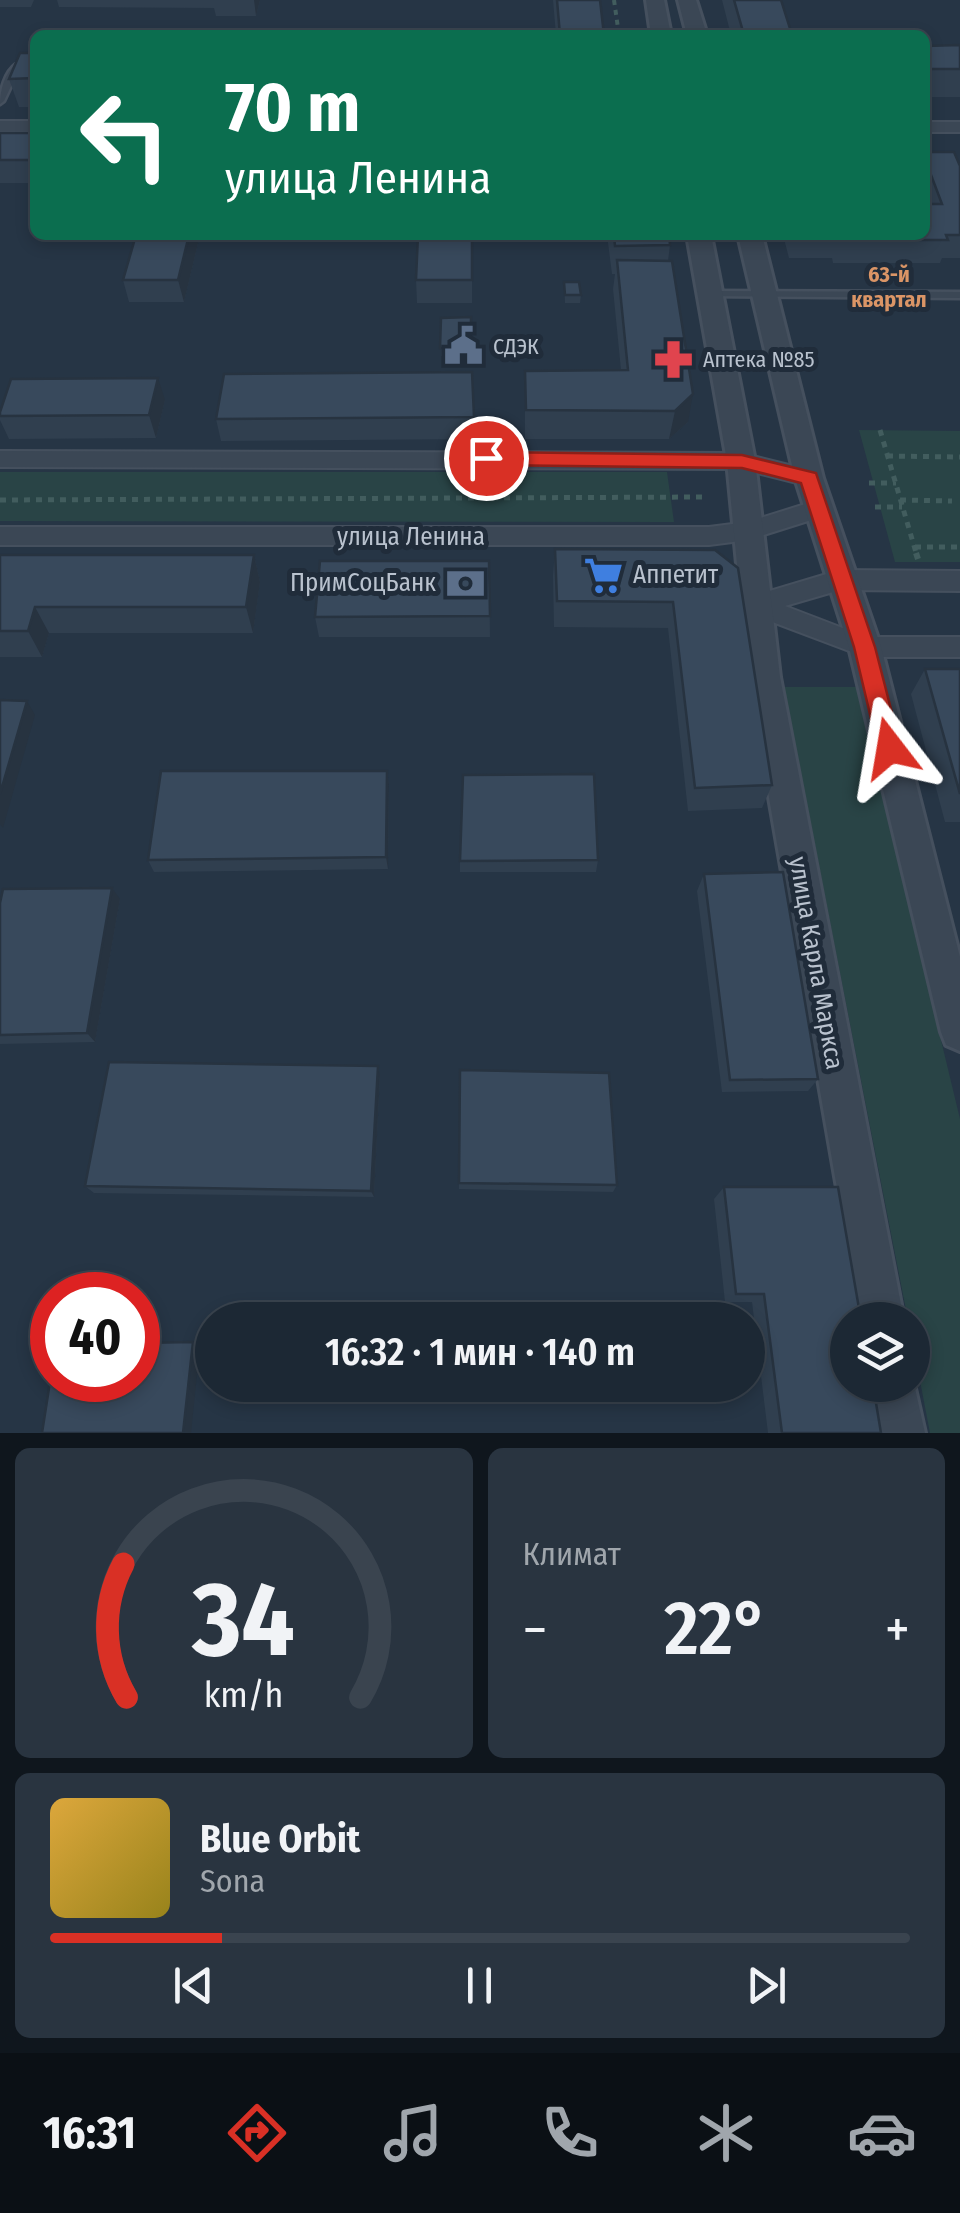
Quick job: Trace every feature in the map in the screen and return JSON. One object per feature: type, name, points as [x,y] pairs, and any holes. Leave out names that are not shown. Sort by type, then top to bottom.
[{"type":"street","points":[[654,0],[660,30]]},
{"type":"street","points":[[687,0],[696,30]]},
{"type":"street","points":[[0,126],[30,126]]},
{"type":"street","points":[[930,128],[960,127]]},
{"type":"street","name":"улица Карла Маркса","points":[[700,240],[742,462],[764,677],[879,1302]]},
{"type":"street","points":[[751,240],[809,478],[864,647],[960,1032]]},
{"type":"street","points":[[0,459],[742,462],[809,478]]},
{"type":"street","name":"улица Ленина","points":[[0,536],[690,536],[748,530],[818,508]]},
{"type":"street","points":[[756,605],[840,580],[960,580]]},
{"type":"street","points":[[756,605],[864,647],[960,647]]},
{"type":"street","points":[[897,1402],[902,1433]]},
{"type":"lane","points":[[0,102],[16,67]]},
{"type":"lane","points":[[711,294],[960,296]]},
{"type":"path","points":[[614,0],[619,30]]},
{"type":"path","points":[[880,430],[920,565]]},
{"type":"path","points":[[888,456],[960,457]]},
{"type":"path","points":[[869,483],[896,484]]},
{"type":"path","points":[[0,500],[703,498]]},
{"type":"path","points":[[876,507],[952,501]]},
{"type":"path","points":[[915,547],[960,548]]},
{"type":"green space","points":[[859,430],[960,431],[960,562],[895,562]]},
{"type":"green space","points":[[0,472],[667,472],[674,522],[0,521]]},
{"type":"green space","points":[[784,687],[856,687],[960,1119],[960,1433],[930,1433],[924,1402],[930,1402],[930,1302],[904,1302]]},
{"type":"building","points":[[557,0],[600,0],[603,30],[560,30]]},
{"type":"building","points":[[734,0],[781,0],[790,30],[743,30]]},
{"type":"building","points":[[960,45],[960,69],[930,69],[930,46]]},
{"type":"building","points":[[20,53],[30,53],[30,78],[9,79]]},
{"type":"building","points":[[0,133],[30,133],[30,160],[0,160]]},
{"type":"building","points":[[930,152],[954,152],[960,166],[960,235],[930,240],[930,204],[942,204],[930,172]]},
{"type":"building","points":[[135,240],[188,240],[178,280],[123,280]]},
{"type":"building","points":[[418,240],[472,240],[472,280],[416,280]]},
{"type":"building","points":[[614,240],[670,240],[670,245],[615,246]]},
{"type":"building","points":[[617,260],[672,261],[693,394],[675,411],[526,410],[525,371],[628,370]]},
{"type":"building","points":[[564,282],[579,282],[581,295],[565,295]]},
{"type":"building","points":[[471,317],[471,348],[440,348],[441,318]]},
{"type":"building","points":[[472,372],[474,417],[216,419],[224,374]]},
{"type":"building","points":[[158,378],[149,415],[0,416],[11,379]]},
{"type":"building","points":[[555,549],[715,550],[738,568],[772,785],[695,788],[673,602],[557,601]]},
{"type":"building","points":[[0,555],[254,555],[246,607],[35,607],[28,631],[0,631]]},
{"type":"building","points":[[320,561],[489,561],[490,616],[315,617]]},
{"type":"building","points":[[925,669],[960,669],[960,794]]},
{"type":"building","points":[[0,700],[27,701],[0,794]]},
{"type":"building","points":[[161,771],[387,771],[386,857],[148,860]]},
{"type":"building","points":[[594,774],[598,860],[460,861],[463,775]]},
{"type":"building","points":[[783,872],[818,1079],[730,1080],[704,874]]},
{"type":"building","points":[[112,888],[87,1033],[0,1035],[3,889]]},
{"type":"building","points":[[109,1062],[378,1066],[371,1191],[85,1186]]},
{"type":"building","points":[[460,1070],[609,1073],[617,1185],[459,1183]]},
{"type":"building","points":[[724,1187],[838,1187],[858,1302],[830,1302],[830,1402],[876,1402],[881,1433],[782,1433],[764,1294],[736,1294]]},
{"type":"building","points":[[193,1342],[183,1433],[42,1433],[47,1402],[160,1402],[160,1343]]},
{"type":"place","name":"СДЭК","points":[[463,346]]},
{"type":"place","name":"Аптека №85","points":[[673,359]]},
{"type":"place","name":"Аппетит","points":[[603,575]]},
{"type":"place","name":"ПримСоцБанк","points":[[466,583]]},
{"type":"district","name":"63-й квартал","points":[[889,286]]},
{"type":"route","points":[[486,458],[742,462],[809,478],[864,647],[890,748]]}]
